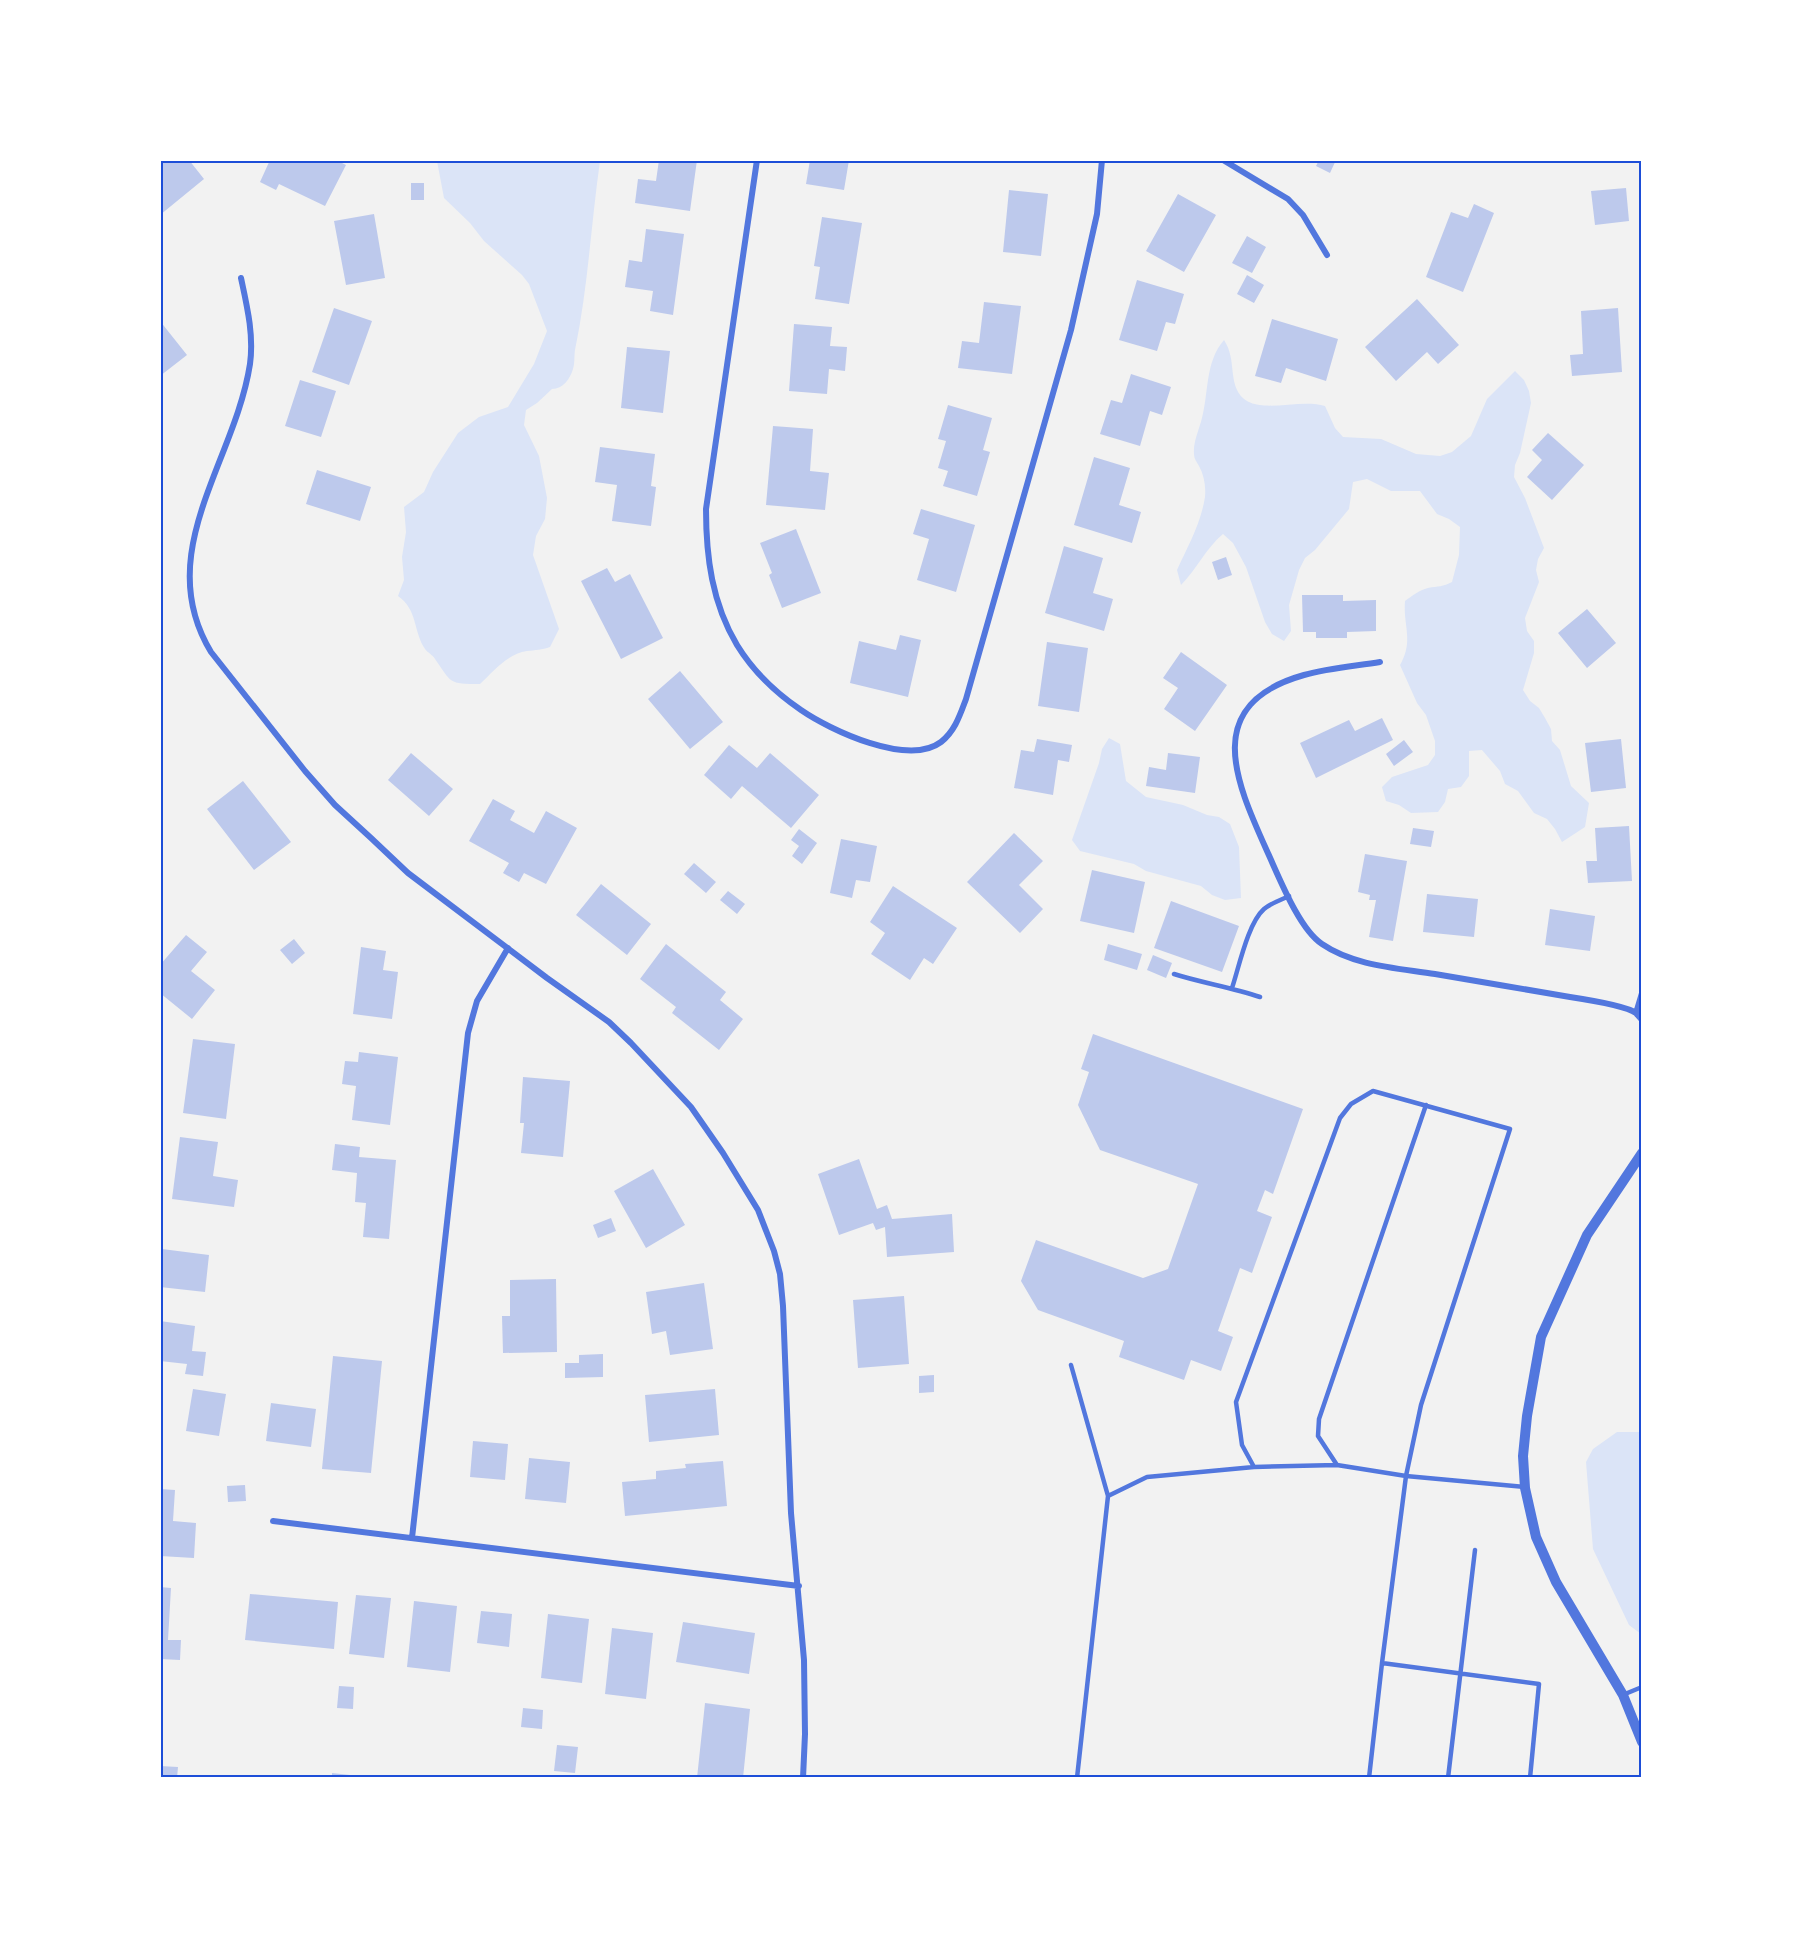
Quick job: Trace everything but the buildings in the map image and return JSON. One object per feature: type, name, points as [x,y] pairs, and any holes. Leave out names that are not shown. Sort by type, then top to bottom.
[{"type":"street","points":[[757,160],[706,509],[708,556],[716,598],[728,627],[748,661],[763,678],[800,709],[823,723],[867,741],[894,749],[913,750],[927,748],[948,736],[956,725],[966,699],[1071,330],[1096,214],[1102,160]]},
{"type":"street","points":[[1223,160],[1288,199],[1303,215],[1327,255]]},
{"type":"street","points":[[241,278],[250,332],[250,362],[240,402],[193,540],[190,556],[190,588],[196,620],[206,645],[328,796],[408,873],[609,1022],[631,1043],[691,1107],[758,1210],[774,1251],[780,1274],[791,1513],[799,1586],[806,1697],[803,1778]]},
{"type":"street","points":[[1380,662],[1304,675],[1273,687],[1251,702],[1239,723],[1235,747],[1238,774],[1251,813],[1304,925],[1322,945],[1349,958],[1593,1001],[1636,1013],[1641,1020]]},
{"type":"street","points":[[412,1538],[468,1033],[477,1001],[508,948]]},
{"type":"street","points":[[1636,1013],[1641,993]]},
{"type":"street","points":[[1641,1153],[1587,1235],[1541,1337],[1527,1416],[1523,1456],[1526,1488],[1536,1537],[1556,1582],[1623,1695],[1641,1742]]},
{"type":"street","points":[[273,1521],[799,1586]]},
{"type":"lane","points":[[1232,988],[1250,933],[1259,914],[1270,905],[1289,896]]},
{"type":"lane","points":[[1174,974],[1260,997]]},
{"type":"lane","points":[[1254,1467],[1242,1445],[1236,1402],[1340,1118],[1351,1104],[1373,1091],[1510,1129],[1421,1405],[1406,1476],[1370,1778]]},
{"type":"lane","points":[[1337,1465],[1318,1436],[1318,1419],[1426,1105]]},
{"type":"lane","points":[[1071,1365],[1108,1496],[1077,1778]]},
{"type":"lane","points":[[1108,1496],[1147,1477],[1254,1467],[1337,1465],[1406,1476],[1526,1488]]},
{"type":"lane","points":[[1448,1778],[1475,1550]]},
{"type":"lane","points":[[1382,1663],[1539,1684],[1530,1778]]},
{"type":"lane","points":[[1623,1695],[1641,1687]]},
{"type":"shaded area","points":[[437,161],[600,161],[573,369],[563,385],[552,389],[526,410],[524,425],[539,456],[547,498],[545,519],[536,536],[533,555],[559,629],[550,647],[513,656],[480,684],[456,682],[448,677],[425,649],[409,608],[398,596],[404,580],[402,557],[406,532],[404,507],[424,492],[433,472],[458,433],[479,417],[508,407],[534,364],[547,331],[529,284],[444,198]]},
{"type":"shaded area","points":[[1224,340],[1230,353],[1237,390],[1244,399],[1264,405],[1314,404],[1325,406],[1335,428],[1343,437],[1381,439],[1416,454],[1440,456],[1452,452],[1471,436],[1487,399],[1515,371],[1524,380],[1531,403],[1514,477],[1525,498],[1544,548],[1538,559],[1536,570],[1539,582],[1525,618],[1527,631],[1534,641],[1534,653],[1523,690],[1530,701],[1539,708],[1551,729],[1552,741],[1560,750],[1571,786],[1589,803],[1585,827],[1562,842],[1547,819],[1534,813],[1518,791],[1505,784],[1500,771],[1482,750],[1469,751],[1469,776],[1461,787],[1448,789],[1445,802],[1438,812],[1411,813],[1399,805],[1386,801],[1382,787],[1392,777],[1428,765],[1435,755],[1435,741],[1426,715],[1417,703],[1400,665],[1407,641],[1405,601],[1422,590],[1452,582],[1459,555],[1460,527],[1437,514],[1420,491],[1391,491],[1367,479],[1353,482],[1349,509],[1315,550],[1305,558],[1299,570],[1289,605],[1291,631],[1284,641],[1272,634],[1265,622],[1246,567],[1233,543],[1223,534],[1181,585],[1177,570],[1197,525],[1205,497],[1201,469],[1194,457],[1194,445],[1202,418],[1208,377],[1214,358]]},
{"type":"shaded area","points":[[1109,738],[1120,744],[1126,781],[1146,797],[1183,805],[1207,815],[1219,817],[1230,824],[1239,847],[1241,898],[1225,900],[1212,895],[1201,886],[1146,871],[1134,864],[1080,851],[1072,840],[1102,749]]},
{"type":"shaded area","points":[[1617,1432],[1641,1432],[1641,1634],[1629,1625],[1593,1549],[1586,1462],[1593,1449]]}]
